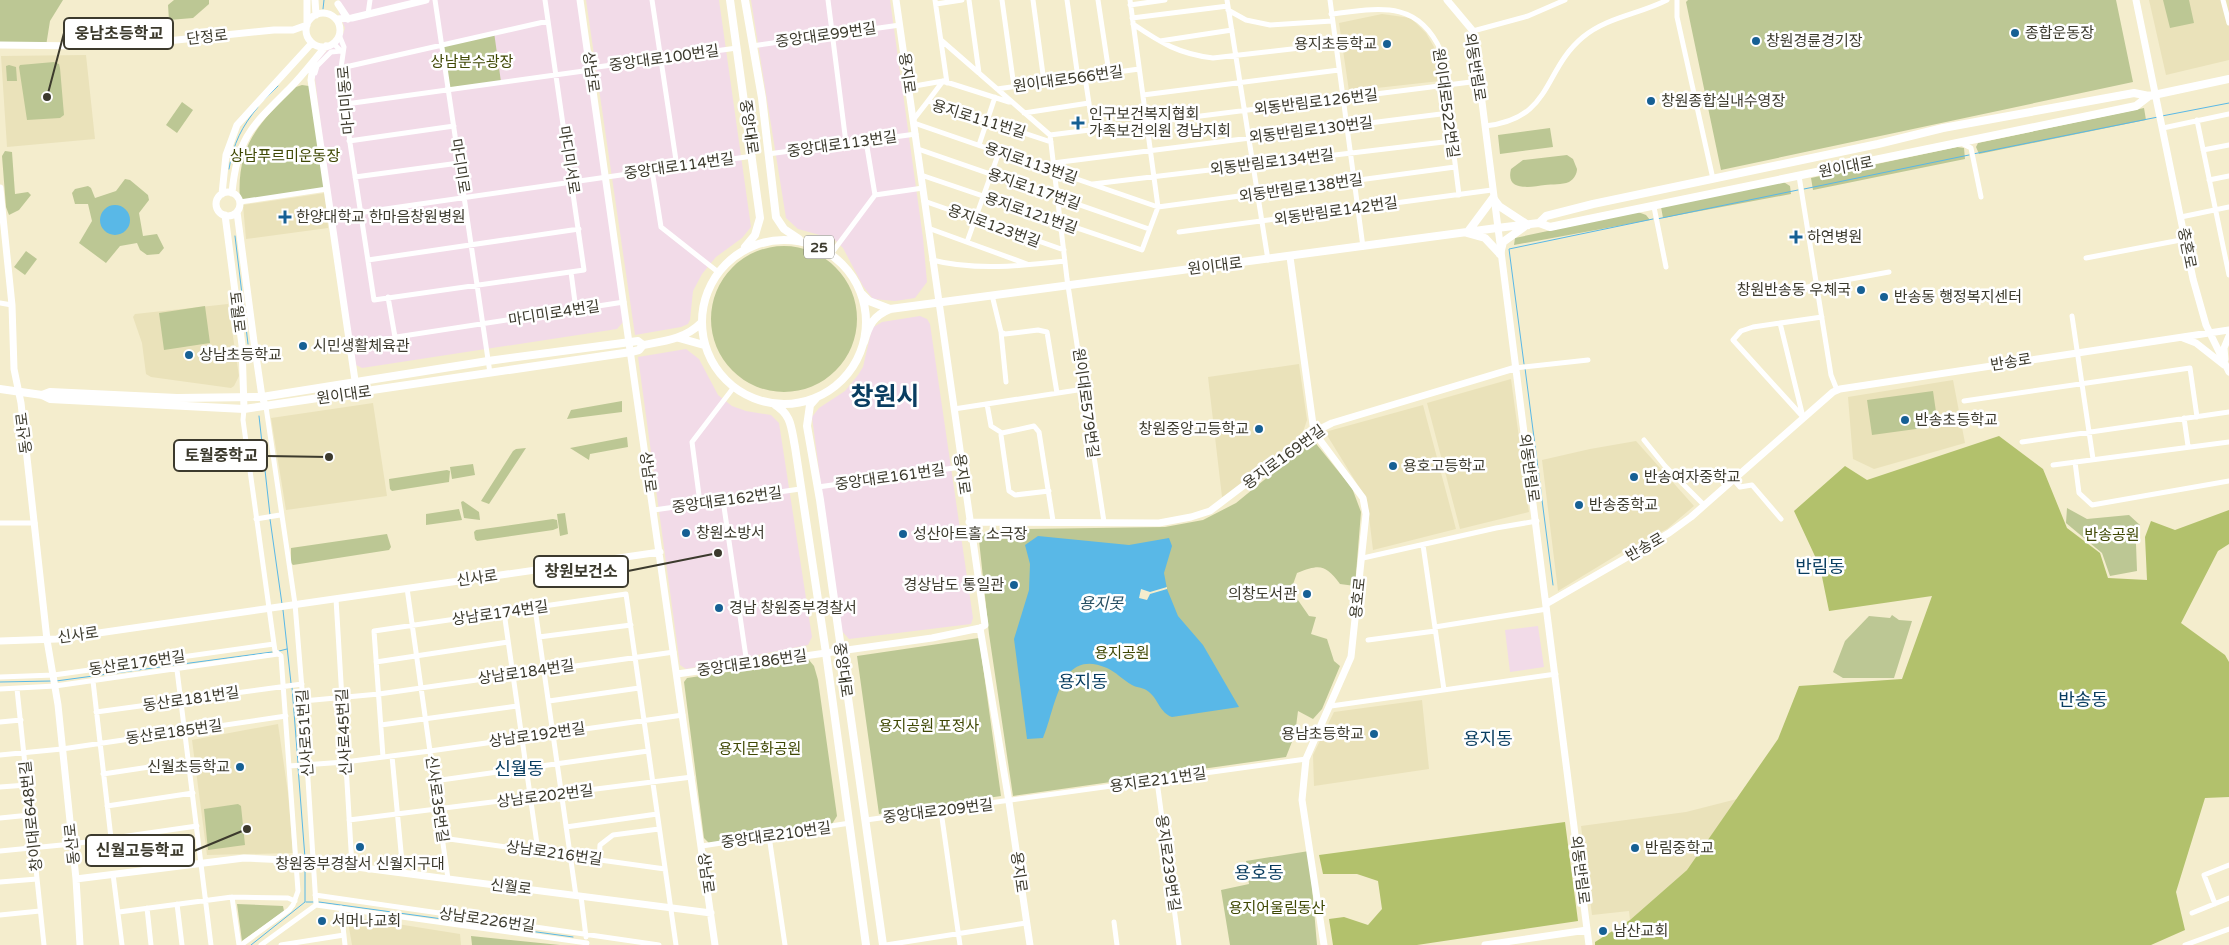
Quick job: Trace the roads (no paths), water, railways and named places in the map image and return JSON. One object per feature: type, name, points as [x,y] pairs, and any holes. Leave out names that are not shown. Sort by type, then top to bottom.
[{"type":"main road","name":"중앙대로","points":[[730,0],[753,156],[760,218],[755,236],[742,250]]},
{"type":"main road","name":"중앙대로","points":[[745,0],[762,98],[767,154],[776,216],[784,228],[803,242]]},
{"type":"main road","name":"원이대로","points":[[864,342],[872,320],[877,314],[890,309],[1529,225],[1539,223],[1546,216],[1556,213],[1990,119],[2134,93],[2153,95],[2229,79]]},
{"type":"main road","name":"원이대로","points":[[1539,223],[1550,228],[1654,207],[2136,106],[2153,95]]},
{"type":"main road","points":[[1500,254],[1485,238],[1466,233],[1493,194],[1504,211],[1529,225]]},
{"type":"main road","points":[[1500,254],[1503,242],[1517,230],[1529,225]]},
{"type":"main road","name":"25","points":[[772,240],[803,242],[831,254],[848,269],[862,294],[866,318],[864,342],[857,359],[847,375],[833,387],[817,397],[796,403],[774,404],[753,398],[734,387],[716,369],[704,345],[701,323],[705,296],[718,272],[742,250],[772,240]]},
{"type":"main road","points":[[862,294],[870,301],[890,309]]},
{"type":"main road","name":"원이대로","points":[[0,389],[50,399],[94,402],[244,409],[266,407],[631,352],[639,350],[643,345],[679,338],[691,333],[701,323]]},
{"type":"main road","name":"원이대로","points":[[679,338],[704,345]]},
{"type":"main road","name":"원이대로","points":[[42,396],[50,392],[177,398],[262,397],[356,384],[488,361],[638,341],[643,345]]},
{"type":"main road","name":"중앙대로","points":[[817,397],[810,406],[807,426],[818,487],[840,651],[885,945]]},
{"type":"main road","name":"중앙대로","points":[[774,404],[786,411],[791,423],[826,653],[866,945]]},
{"type":"main road","points":[[795,447],[802,445],[810,448]]},
{"type":"street","points":[[306,25],[308,17],[307,0]]},
{"type":"street","points":[[316,0],[316,14]]},
{"type":"street","points":[[368,14],[370,0]]},
{"type":"street","points":[[300,33],[316,14],[326,13],[336,18],[350,19],[426,0]]},
{"type":"street","name":"마디미로","points":[[435,0],[490,373]]},
{"type":"street","name":"마디미서로","points":[[545,0],[573,181],[584,270],[571,272]]},
{"type":"street","name":"상남로","points":[[580,0],[716,945]]},
{"type":"street","points":[[652,0],[677,167]]},
{"type":"street","points":[[828,0],[846,144]]},
{"type":"street","name":"용지로","points":[[896,0],[916,134],[931,260],[985,625],[980,628],[1009,802],[1030,945]]},
{"type":"street","points":[[928,101],[945,82],[936,2],[962,0]]},
{"type":"street","points":[[969,0],[979,74]]},
{"type":"street","points":[[1002,0],[1014,87]]},
{"type":"street","points":[[1033,0],[1044,82]]},
{"type":"street","points":[[1068,0],[1078,78]]},
{"type":"street","points":[[1098,0],[1109,73]]},
{"type":"street","points":[[1130,3],[1165,0]]},
{"type":"street","points":[[1330,0],[1363,247]]},
{"type":"street","name":"외동반림로","points":[[1447,0],[1473,31],[1500,254],[1518,367],[1589,945]]},
{"type":"street","points":[[1473,31],[1528,16],[1565,0]]},
{"type":"street","points":[[1485,126],[1508,121],[1532,109],[1572,48],[1584,37],[1610,21],[1667,0]]},
{"type":"street","points":[[1677,0],[1679,26],[1713,179]]},
{"type":"street","points":[[2136,0],[2153,95]]},
{"type":"street","points":[[2223,0],[2229,23]]},
{"type":"street","points":[[338,2],[350,19]]},
{"type":"street","points":[[338,2],[336,18],[340,31]]},
{"type":"street","name":"원이대로566번길","points":[[1130,3],[1158,207]]},
{"type":"street","points":[[1133,21],[1228,5],[1246,20],[1270,25],[1332,21]]},
{"type":"street","points":[[1228,5],[1238,55],[1268,260]]},
{"type":"street","name":"원이대로522번길","points":[[1332,14],[1387,8],[1414,14],[1436,38],[1441,51],[1446,85],[1459,195]]},
{"type":"street","points":[[240,202],[232,193],[234,170],[239,151],[252,126],[292,86],[326,46],[334,43],[340,31],[350,19]]},
{"type":"street","points":[[341,68],[548,21]]},
{"type":"street","points":[[1133,21],[1159,42],[1174,50],[1194,56],[1213,58],[1335,44]]},
{"type":"street","name":"단정로","points":[[0,45],[85,46],[274,30],[300,33],[306,25]]},
{"type":"street","name":"중앙대로99번길","points":[[752,46],[900,25]]},
{"type":"street","points":[[1159,42],[1232,30]]},
{"type":"street","name":"마디미동로","points":[[340,31],[344,46],[341,68],[350,141],[374,300],[388,298]]},
{"type":"street","points":[[300,33],[312,43],[326,46]]},
{"type":"street","points":[[300,33],[307,42],[301,58]]},
{"type":"street","points":[[941,40],[1050,135]]},
{"type":"street","points":[[222,194],[223,168],[229,142],[237,125],[273,84],[301,58],[312,43]]},
{"type":"street","name":"마디미동로","points":[[334,43],[342,53]]},
{"type":"street","name":"중앙대로100번길","points":[[346,104],[738,48]]},
{"type":"street","points":[[312,88],[314,74],[320,63],[331,52],[342,53]]},
{"type":"street","points":[[314,60],[312,88],[358,394]]},
{"type":"street","name":"원이대로566번길","points":[[997,89],[1139,69]]},
{"type":"street","points":[[1142,95],[1339,70]]},
{"type":"street","points":[[1085,77],[1093,130]]},
{"type":"street","name":"외동반림로126번길","points":[[1050,135],[1479,81]]},
{"type":"street","points":[[909,86],[945,82],[995,96],[1014,104]]},
{"type":"street","points":[[292,86],[305,83],[312,88]]},
{"type":"street","points":[[273,84],[281,86],[284,94]]},
{"type":"street","name":"충혼로","points":[[2153,95],[2159,112],[2193,279],[2209,333],[2228,370]]},
{"type":"street","points":[[979,145],[995,96]]},
{"type":"street","name":"용지로111번길","points":[[914,121],[928,101],[1051,142]]},
{"type":"street","points":[[1024,113],[1089,103]]},
{"type":"street","name":"외동반림로130번길","points":[[1054,163],[1449,113]]},
{"type":"street","points":[[2162,126],[2229,114]]},
{"type":"street","points":[[2197,120],[2229,271]]},
{"type":"street","name":"용지로113번길","points":[[914,121],[1054,172],[1147,203]]},
{"type":"street","points":[[350,141],[454,126]]},
{"type":"street","name":"중앙대로113번길","points":[[767,154],[916,134]]},
{"type":"street","name":"원이대로579번길","points":[[1050,135],[1068,285],[1104,522]]},
{"type":"street","points":[[1971,148],[1987,136]]},
{"type":"street","name":"외동반림로134번길","points":[[1092,184],[1452,140]]},
{"type":"street","points":[[866,141],[875,196]]},
{"type":"street","points":[[1960,142],[1971,148],[1981,197]]},
{"type":"street","points":[[2203,150],[2229,145]]},
{"type":"street","name":"용지로117번길","points":[[918,149],[1149,230]]},
{"type":"street","points":[[967,242],[1000,152]]},
{"type":"street","name":"중앙대로114번길","points":[[330,217],[753,156]]},
{"type":"street","points":[[355,177],[459,163]]},
{"type":"street","name":"외동반림로138번길","points":[[1147,203],[1158,207],[1455,166]]},
{"type":"street","points":[[223,168],[227,175],[230,175],[234,170]]},
{"type":"street","points":[[652,170],[661,227],[718,272]]},
{"type":"street","name":"용지로121번길","points":[[921,175],[1142,250],[1149,230]]},
{"type":"street","points":[[1799,176],[1831,375],[1837,390]]},
{"type":"street","points":[[2209,180],[2229,176]]},
{"type":"street","name":"동산로","points":[[0,188],[12,305],[14,369],[19,393],[36,523],[47,640],[55,681],[76,880],[80,945]]},
{"type":"street","points":[[831,254],[875,196],[922,188]]},
{"type":"street","points":[[240,202],[327,189]]},
{"type":"street","points":[[232,193],[222,194],[218,198],[216,205],[219,212],[230,216],[238,212],[240,202]]},
{"type":"street","name":"외동반림로142번길","points":[[1180,232],[1459,195],[1493,194]]},
{"type":"street","name":"용지로123번길","points":[[924,201],[1064,250]]},
{"type":"street","points":[[1149,230],[1158,207]]},
{"type":"street","points":[[1654,207],[1666,267]]},
{"type":"street","points":[[2181,217],[2229,207]]},
{"type":"street","name":"토월로","points":[[238,212],[254,342],[262,397],[266,407]]},
{"type":"street","name":"토월로","points":[[225,215],[241,342],[246,398],[244,409]]},
{"type":"street","points":[[928,228],[1030,265]]},
{"type":"street","points":[[368,260],[471,243],[579,229]]},
{"type":"street","points":[[228,241],[233,232],[237,233],[241,238]]},
{"type":"street","points":[[2222,240],[2229,238]]},
{"type":"street","points":[[2086,258],[2186,239]]},
{"type":"street","name":"용호로","points":[[1290,257],[1314,432],[1363,498],[1366,514],[1363,558],[1351,657],[1306,759],[1302,800],[1324,945]]},
{"type":"street","points":[[931,260],[956,266],[1030,265],[1065,261]]},
{"type":"street","points":[[395,337],[388,298],[478,284],[571,272],[576,310]]},
{"type":"street","points":[[1791,290],[1889,272]]},
{"type":"street","points":[[992,295],[1001,332],[1006,382]]},
{"type":"street","name":"마디미로4번길","points":[[351,344],[624,302]]},
{"type":"street","points":[[0,303],[12,305]]},
{"type":"street","points":[[2072,316],[2093,459]]},
{"type":"street","points":[[1803,417],[1733,340],[1741,331],[1752,327],[1822,317]]},
{"type":"street","points":[[1780,323],[1803,417]]},
{"type":"street","points":[[1001,332],[1005,334],[1038,330],[1047,332],[1057,393]]},
{"type":"street","name":"반송로","points":[[1547,606],[1669,533],[1837,390],[2229,330]]},
{"type":"street","points":[[2228,370],[2224,348],[2229,336]]},
{"type":"street","points":[[2181,337],[2196,343],[2228,370]]},
{"type":"street","points":[[241,342],[247,348],[252,346],[254,342]]},
{"type":"street","points":[[1518,367],[1588,360]]},
{"type":"street","name":"용지로169번길","points":[[969,522],[1159,523],[1182,519],[1210,511],[1314,432],[1355,415],[1518,367]]},
{"type":"street","points":[[1964,400],[2190,368],[2197,416]]},
{"type":"street","points":[[700,504],[692,442],[734,387]]},
{"type":"street","points":[[954,409],[1084,389]]},
{"type":"street","points":[[986,404],[991,426],[1002,433],[1034,426],[1039,432],[1053,521]]},
{"type":"street","name":"신사로51번길","points":[[266,407],[280,515],[295,604],[316,901]]},
{"type":"street","points":[[232,897],[240,945],[259,934],[289,910],[295,901],[298,891],[285,686],[281,656],[275,649],[272,608],[256,519],[243,420],[244,409]]},
{"type":"street","points":[[2022,442],[2229,412]]},
{"type":"street","points":[[2184,418],[2188,446]]},
{"type":"street","points":[[1002,433],[1009,490],[1015,495],[1049,491]]},
{"type":"street","points":[[1644,440],[1665,466],[1704,505]]},
{"type":"street","points":[[2052,465],[2229,442]]},
{"type":"street","points":[[2075,462],[2079,493],[2092,505],[2229,482]]},
{"type":"street","name":"중앙대로161번길","points":[[818,487],[962,467]]},
{"type":"street","points":[[1734,479],[1740,487],[1752,486],[1781,519]]},
{"type":"street","name":"중앙대로162번길","points":[[654,510],[800,489]]},
{"type":"street","points":[[723,500],[747,664]]},
{"type":"street","points":[[256,519],[280,515]]},
{"type":"street","points":[[1363,558],[1537,521]]},
{"type":"street","points":[[0,523],[36,523]]},
{"type":"street","points":[[1423,545],[1444,690]]},
{"type":"street","name":"신사로","points":[[0,641],[47,640],[660,552]]},
{"type":"street","name":"신사로35번길","points":[[407,588],[448,879]]},
{"type":"street","name":"상남로174번길","points":[[376,662],[374,631],[626,594],[631,625]]},
{"type":"street","name":"신사로45번길","points":[[336,599],[352,866]]},
{"type":"street","points":[[1368,640],[1435,629],[1547,606]]},
{"type":"street","points":[[259,934],[264,943],[316,901],[341,908],[587,944],[570,856],[535,608]]},
{"type":"street","points":[[504,612],[538,852]]},
{"type":"street","points":[[539,637],[631,625],[676,945]]},
{"type":"street","name":"중앙대로186번길","points":[[677,674],[840,651],[980,628]]},
{"type":"street","points":[[383,757],[376,662],[508,642]]},
{"type":"street","points":[[0,689],[17,689],[55,681],[93,681],[140,673],[177,670],[219,663],[275,649]]},
{"type":"street","name":"동산로176번길","points":[[0,677],[55,681],[138,664],[218,653],[275,649]]},
{"type":"street","name":"상남로184번길","points":[[303,701],[379,694],[674,652]]},
{"type":"street","points":[[218,653],[219,663]]},
{"type":"street","points":[[138,664],[140,673]]},
{"type":"street","points":[[177,670],[198,826],[211,945]]},
{"type":"street","points":[[1331,706],[1556,674]]},
{"type":"street","points":[[93,681],[111,838]]},
{"type":"street","name":"동산로181번길","points":[[96,712],[301,684]]},
{"type":"street","points":[[548,701],[639,688]]},
{"type":"street","name":"창이대로648번길","points":[[17,689],[44,945]]},
{"type":"street","points":[[381,725],[517,706]]},
{"type":"street","name":"상남로192번길","points":[[290,766],[392,756],[683,715]]},
{"type":"street","name":"동산로185번길","points":[[0,755],[100,743],[286,716]]},
{"type":"street","points":[[0,722],[21,720]]},
{"type":"street","points":[[434,780],[648,751]]},
{"type":"street","points":[[392,756],[403,873]]},
{"type":"street","name":"용지로211번길","points":[[1009,802],[1306,759]]},
{"type":"street","points":[[103,774],[189,761]]},
{"type":"street","name":"상남로202번길","points":[[349,820],[692,777]]},
{"type":"street","name":"용지로239번길","points":[[1157,780],[1179,945]]},
{"type":"street","points":[[0,787],[27,785]]},
{"type":"street","points":[[107,806],[193,793]]},
{"type":"street","name":"중앙대로209번길","points":[[866,820],[1009,802]]},
{"type":"street","points":[[942,811],[960,945]]},
{"type":"street","points":[[566,827],[657,814]]},
{"type":"street","points":[[0,818],[30,815]]},
{"type":"street","name":"중앙대로210번길","points":[[702,846],[850,823]]},
{"type":"street","points":[[0,851],[72,844],[198,826]]},
{"type":"street","points":[[599,860],[600,845],[613,835],[659,829]]},
{"type":"street","points":[[769,836],[785,945]]},
{"type":"street","name":"상남로216번길","points":[[442,838],[665,869]]},
{"type":"street","points":[[76,880],[244,858],[296,861]]},
{"type":"street","name":"신월로","points":[[296,861],[352,866],[711,913]]},
{"type":"street","points":[[2215,904],[2204,875],[2229,865]]},
{"type":"street","points":[[113,874],[122,945]]},
{"type":"street","points":[[0,882],[37,879]]},
{"type":"street","points":[[118,912],[232,897],[288,898],[295,901]]},
{"type":"street","points":[[2192,913],[2229,898]]},
{"type":"street","name":"상남로226번길","points":[[316,901],[658,945]]},
{"type":"street","points":[[177,904],[182,945]]},
{"type":"street","points":[[147,908],[151,945]]},
{"type":"street","points":[[341,908],[345,945]]},
{"type":"street","points":[[0,915],[40,911]]},
{"type":"street","points":[[1114,922],[1117,945]]},
{"type":"street","points":[[885,945],[1026,923]]},
{"type":"street","points":[[2185,945],[2229,929]]},
{"type":"street","points":[[1487,945],[1537,941],[1587,930]]},
{"type":"street","points":[[281,945],[344,935]]},
{"type":"water","points":[[115,205],[125,210],[130,220],[125,230],[115,235],[105,230],[100,220],[105,210]]},
{"type":"water","name":"용지못","points":[[1038,536],[1129,545],[1169,538],[1172,546],[1164,573],[1167,589],[1178,616],[1203,645],[1239,707],[1172,717],[1162,709],[1147,690],[1132,685],[1107,668],[1091,664],[1079,666],[1069,673],[1056,697],[1043,738],[1027,739],[1014,639],[1029,590],[1030,564],[1025,545]]},
{"type":"waterway","points":[[323,9],[324,0]]},
{"type":"waterway","points":[[264,100],[278,86]]},
{"type":"waterway","points":[[2162,116],[2229,103]]},
{"type":"waterway","points":[[229,169],[239,136],[247,121],[258,107]]},
{"type":"waterway","points":[[1973,154],[2158,117]]},
{"type":"waterway","points":[[1804,189],[1969,155]]},
{"type":"waterway","points":[[1657,219],[1798,190]]},
{"type":"waterway","points":[[1524,364],[1509,249],[1653,219]]},
{"type":"waterway","points":[[235,236],[248,344]]},
{"type":"waterway","points":[[1525,368],[1553,585]]},
{"type":"waterway","points":[[259,416],[270,515]]},
{"type":"waterway","points":[[270,519],[282,604]]},
{"type":"waterway","points":[[283,610],[291,683]]},
{"type":"waterway","points":[[279,651],[287,649]]},
{"type":"waterway","points":[[56,681],[272,652]]},
{"type":"waterway","points":[[0,682],[52,681]]},
{"type":"waterway","points":[[292,687],[298,763]]},
{"type":"waterway","points":[[298,767],[305,858]]},
{"type":"waterway","points":[[251,945],[305,902],[305,864]]},
{"type":"waterway","points":[[306,902],[315,902]]},
{"type":"waterway","points":[[319,902],[573,937]]},
{"type":"place","name":"종합운동장","points":[[2015,33]]},
{"type":"place","name":"창원경륜경기장","points":[[1756,41]]},
{"type":"place","name":"용지초등학교","points":[[1387,44]]},
{"type":"place","name":"웅남초등학교","points":[[47,97]]},
{"type":"place","name":"창원종합실내수영장","points":[[1651,101]]},
{"type":"place","name":"인구보건복지협회 가족보건의원 경남지회","points":[[1078,123]]},
{"type":"place","name":"한양대학교 한마음창원병원","points":[[285,217]]},
{"type":"place","name":"하연병원","points":[[1796,237]]},
{"type":"place","name":"창원반송동 우체국","points":[[1861,290]]},
{"type":"place","name":"반송동 행정복지센터","points":[[1884,297]]},
{"type":"place","name":"시민생활체육관","points":[[303,346]]},
{"type":"place","name":"상남초등학교","points":[[189,355]]},
{"type":"place","name":"반송초등학교","points":[[1905,420]]},
{"type":"place","name":"창원중앙고등학교","points":[[1259,429]]},
{"type":"place","name":"토월중학교","points":[[329,457]]},
{"type":"place","name":"용호고등학교","points":[[1393,466]]},
{"type":"place","name":"반송여자중학교","points":[[1634,477]]},
{"type":"place","name":"반송중학교","points":[[1579,505]]},
{"type":"place","name":"창원소방서","points":[[686,533]]},
{"type":"place","name":"성산아트홀 소극장","points":[[903,534]]},
{"type":"place","name":"창원보건소","points":[[718,553]]},
{"type":"place","name":"경상남도 통일관","points":[[1014,585]]},
{"type":"place","name":"의창도서관","points":[[1307,594]]},
{"type":"place","name":"경남 창원중부경찰서","points":[[719,608]]},
{"type":"place","name":"용남초등학교","points":[[1374,734]]},
{"type":"place","name":"신월초등학교","points":[[240,767]]},
{"type":"place","name":"신월고등학교","points":[[247,829]]},
{"type":"place","name":"창원중부경찰서 신월지구대","points":[[360,847]]},
{"type":"place","name":"반림중학교","points":[[1635,848]]},
{"type":"place","name":"서머나교회","points":[[322,921]]},
{"type":"place","name":"남산교회","points":[[1603,931]]},
{"type":"district","name":"창원시","points":[[885,397]]},
{"type":"district","name":"반림동","points":[[1820,567]]},
{"type":"district","name":"용지동","points":[[1083,682]]},
{"type":"district","name":"반송동","points":[[2083,700]]},
{"type":"district","name":"용지동","points":[[1488,739]]},
{"type":"district","name":"신월동","points":[[519,769]]},
{"type":"district","name":"용호동","points":[[1259,873]]},
{"type":"park label","name":"상남분수광장","points":[[472,62]]},
{"type":"park label","name":"상남푸르미운동장","points":[[285,156]]},
{"type":"park label","name":"반송공원","points":[[2112,535]]},
{"type":"park label","name":"용지공원","points":[[1122,653]]},
{"type":"park label","name":"용지공원 포정사","points":[[929,726]]},
{"type":"park label","name":"용지문화공원","points":[[760,749]]},
{"type":"park label","name":"용지어울림동산","points":[[1277,908]]}]
